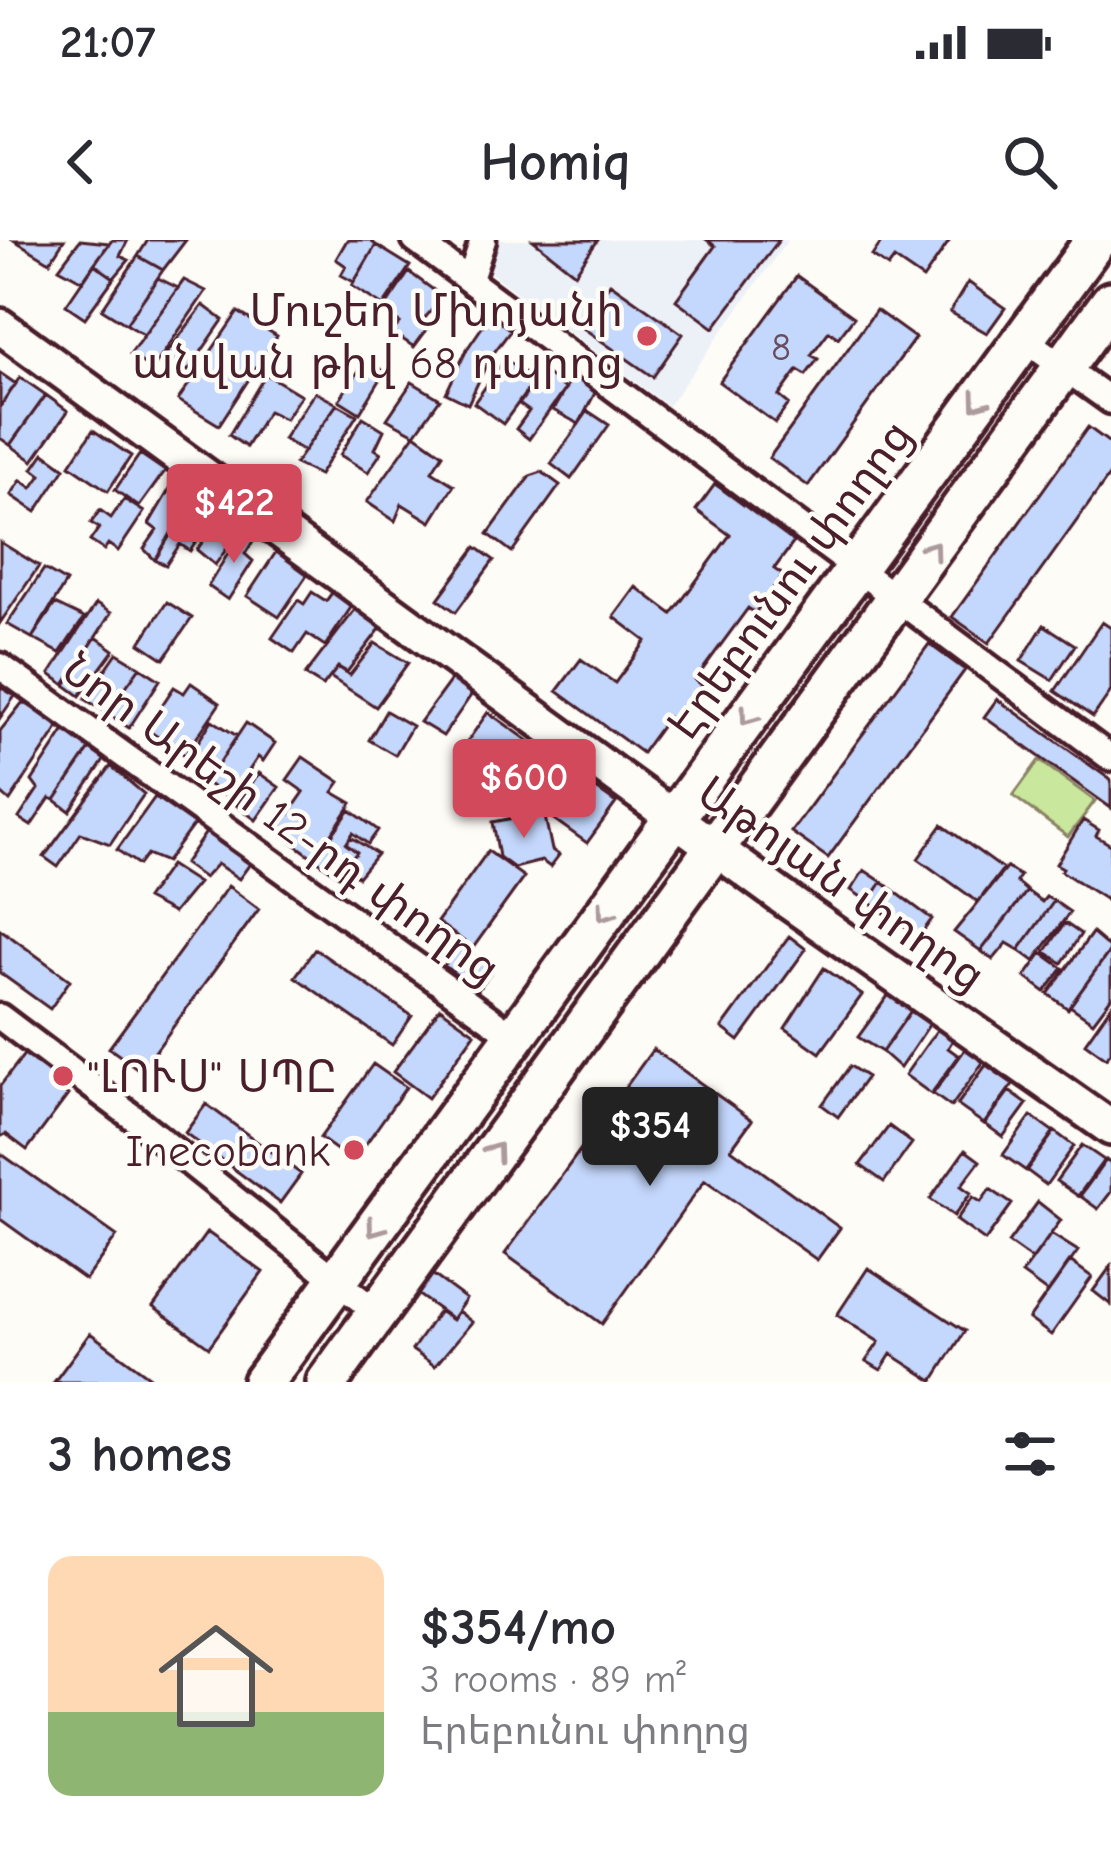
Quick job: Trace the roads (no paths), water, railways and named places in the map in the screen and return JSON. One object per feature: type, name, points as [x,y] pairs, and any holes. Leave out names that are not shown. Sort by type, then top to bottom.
[{"type":"main road","name":"Էրեբունու փողոց","points":[[263,1382],[1096,240]]},
{"type":"main road","points":[[327,1382],[1111,302]]},
{"type":"main road","name":"Աթոյան փողոց","points":[[0,326],[714,848],[1111,1128]]},
{"type":"street","points":[[415,240],[1111,758]]},
{"type":"street","points":[[470,279],[483,240]]},
{"type":"street","points":[[1024,339],[1111,401]]},
{"type":"street","name":"Նոր Արեշի 12-րդ փողոց","points":[[0,666],[515,1037]]},
{"type":"street","points":[[0,1017],[377,1313]]},
{"type":"place","name":"Մուշեղ Մխոյանի անվան թիվ 68 դպրոց","points":[[647,336]]},
{"type":"place","name":"\"ԼՈՒՍ\" ՍՊԸ","points":[[63,1076]]},
{"type":"place","name":"Inecobank","points":[[354,1150]]}]
